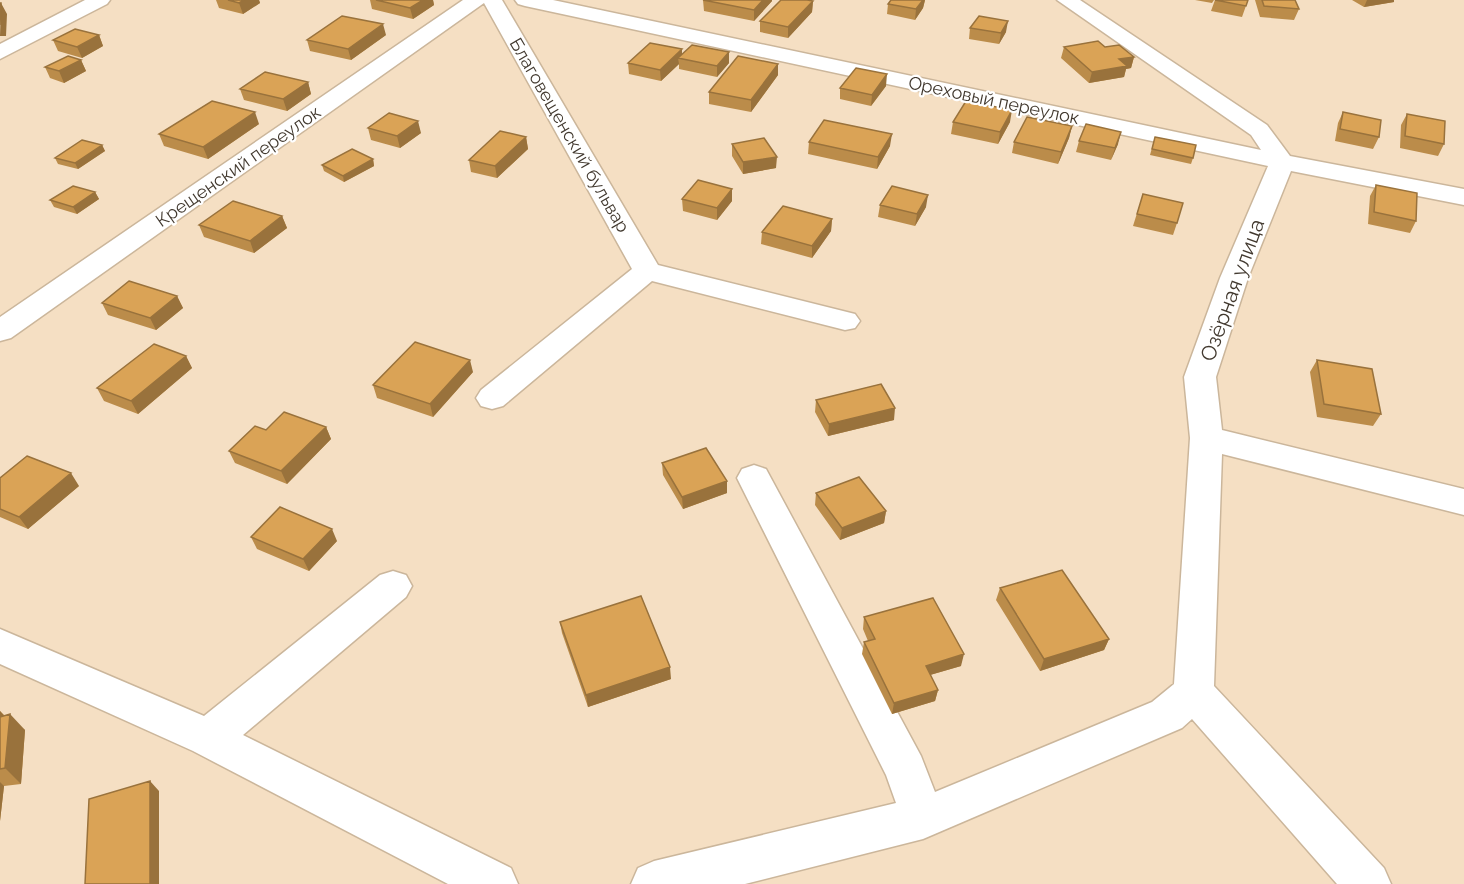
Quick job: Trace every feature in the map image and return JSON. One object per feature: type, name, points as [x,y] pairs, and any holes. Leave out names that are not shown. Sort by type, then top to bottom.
[{"type":"street","points":[[0,53],[100,0]]},
{"type":"street","name":"Крещенский переулок","points":[[0,331],[476,0]]},
{"type":"street","name":"Благовещенский бульвар","points":[[492,0],[647,271]]},
{"type":"street","name":"Ореховый переулок","points":[[525,0],[1282,162],[1464,197]]},
{"type":"street","points":[[1067,0],[1259,130],[1282,162]]},
{"type":"street","name":"Озёрная улица","points":[[1194,692],[1206,438],[1200,377],[1234,278],[1282,162]]},
{"type":"street","points":[[492,398],[647,271],[845,321]]},
{"type":"street","points":[[1206,438],[1464,502]]},
{"type":"street","points":[[754,478],[906,770],[923,818]]},
{"type":"street","points":[[208,738],[393,586]]},
{"type":"street","points":[[0,646],[208,738],[495,884]]},
{"type":"street","points":[[654,884],[923,818],[1167,715],[1194,692],[1368,884]]},
{"type":"building","points":[[228,0],[244,0],[239,3]]},
{"type":"building","points":[[376,0],[423,0],[410,8]]},
{"type":"building","points":[[703,0],[763,0],[754,10]]},
{"type":"building","points":[[781,0],[813,1],[788,27],[760,21]]},
{"type":"building","points":[[891,0],[923,0],[916,9],[888,4]]},
{"type":"building","points":[[1215,0],[1248,0],[1246,6]]},
{"type":"building","points":[[1262,0],[1295,0],[1299,9],[1264,6]]},
{"type":"building","points":[[342,16],[383,24],[348,49],[307,40]]},
{"type":"building","points":[[979,16],[1008,21],[1001,33],[970,28]]},
{"type":"building","points":[[75,29],[99,35],[77,47],[53,40]]},
{"type":"building","points":[[1098,41],[1105,47],[1119,45],[1134,57],[1119,59],[1127,66],[1092,72],[1064,47]]},
{"type":"building","points":[[650,43],[682,49],[660,70],[628,63]]},
{"type":"building","points":[[692,45],[729,52],[717,66],[678,58]]},
{"type":"building","points":[[68,56],[81,60],[59,71],[45,67]]},
{"type":"building","points":[[738,56],[778,64],[751,100],[709,92]]},
{"type":"building","points":[[856,68],[887,74],[872,95],[840,88]]},
{"type":"building","points":[[265,72],[308,82],[283,99],[240,89]]},
{"type":"building","points":[[212,101],[255,112],[203,147],[159,134]]},
{"type":"building","points":[[966,101],[1012,110],[1000,132],[953,122]]},
{"type":"building","points":[[1343,112],[1381,120],[1379,137],[1340,129]]},
{"type":"building","points":[[389,113],[418,121],[397,136],[368,128]]},
{"type":"building","points":[[1407,114],[1445,121],[1444,144],[1405,136]]},
{"type":"building","points":[[1027,117],[1072,126],[1061,152],[1014,142]]},
{"type":"building","points":[[824,120],[892,134],[878,157],[809,142]]},
{"type":"building","points":[[1086,124],[1121,132],[1115,148],[1079,141]]},
{"type":"building","points":[[500,131],[526,137],[495,166],[469,160]]},
{"type":"building","points":[[1155,137],[1196,145],[1193,158],[1152,149]]},
{"type":"building","points":[[764,138],[777,157],[743,162],[732,144]]},
{"type":"building","points":[[82,140],[102,145],[75,163],[55,158]]},
{"type":"building","points":[[352,149],[373,159],[343,176],[322,165]]},
{"type":"building","points":[[698,180],[732,189],[717,208],[682,199]]},
{"type":"building","points":[[1376,185],[1417,193],[1416,221],[1374,212]]},
{"type":"building","points":[[73,186],[95,192],[73,207],[50,200]]},
{"type":"building","points":[[892,186],[928,195],[917,214],[880,205]]},
{"type":"building","points":[[1143,194],[1183,203],[1177,223],[1137,214]]},
{"type":"building","points":[[233,201],[282,216],[250,241],[199,225]]},
{"type":"building","points":[[783,206],[832,219],[812,246],[762,232]]},
{"type":"building","points":[[129,281],[177,296],[150,318],[102,303]]},
{"type":"building","points":[[415,342],[470,360],[430,404],[373,385]]},
{"type":"building","points":[[154,344],[186,356],[131,401],[97,388]]},
{"type":"building","points":[[1317,360],[1372,369],[1381,414],[1324,404]]},
{"type":"building","points":[[881,384],[895,408],[829,424],[816,400]]},
{"type":"building","points":[[284,412],[326,427],[281,471],[229,451],[255,426],[266,430]]},
{"type":"building","points":[[706,448],[727,481],[682,497],[662,463]]},
{"type":"building","points":[[27,456],[71,473],[19,517],[0,509],[0,478]]},
{"type":"building","points":[[859,477],[886,511],[842,528],[816,493]]},
{"type":"building","points":[[280,507],[332,529],[303,559],[251,537]]},
{"type":"building","points":[[1062,570],[1109,639],[1044,659],[1000,588]]},
{"type":"building","points":[[641,596],[670,667],[586,695],[560,622]]},
{"type":"building","points":[[933,598],[964,654],[926,666],[938,690],[894,703],[864,642],[875,639],[864,617]]},
{"type":"building","points":[[10,714],[5,768],[0,769],[0,717]]},
{"type":"building","points":[[150,781],[150,884],[85,884],[89,799]]}]
